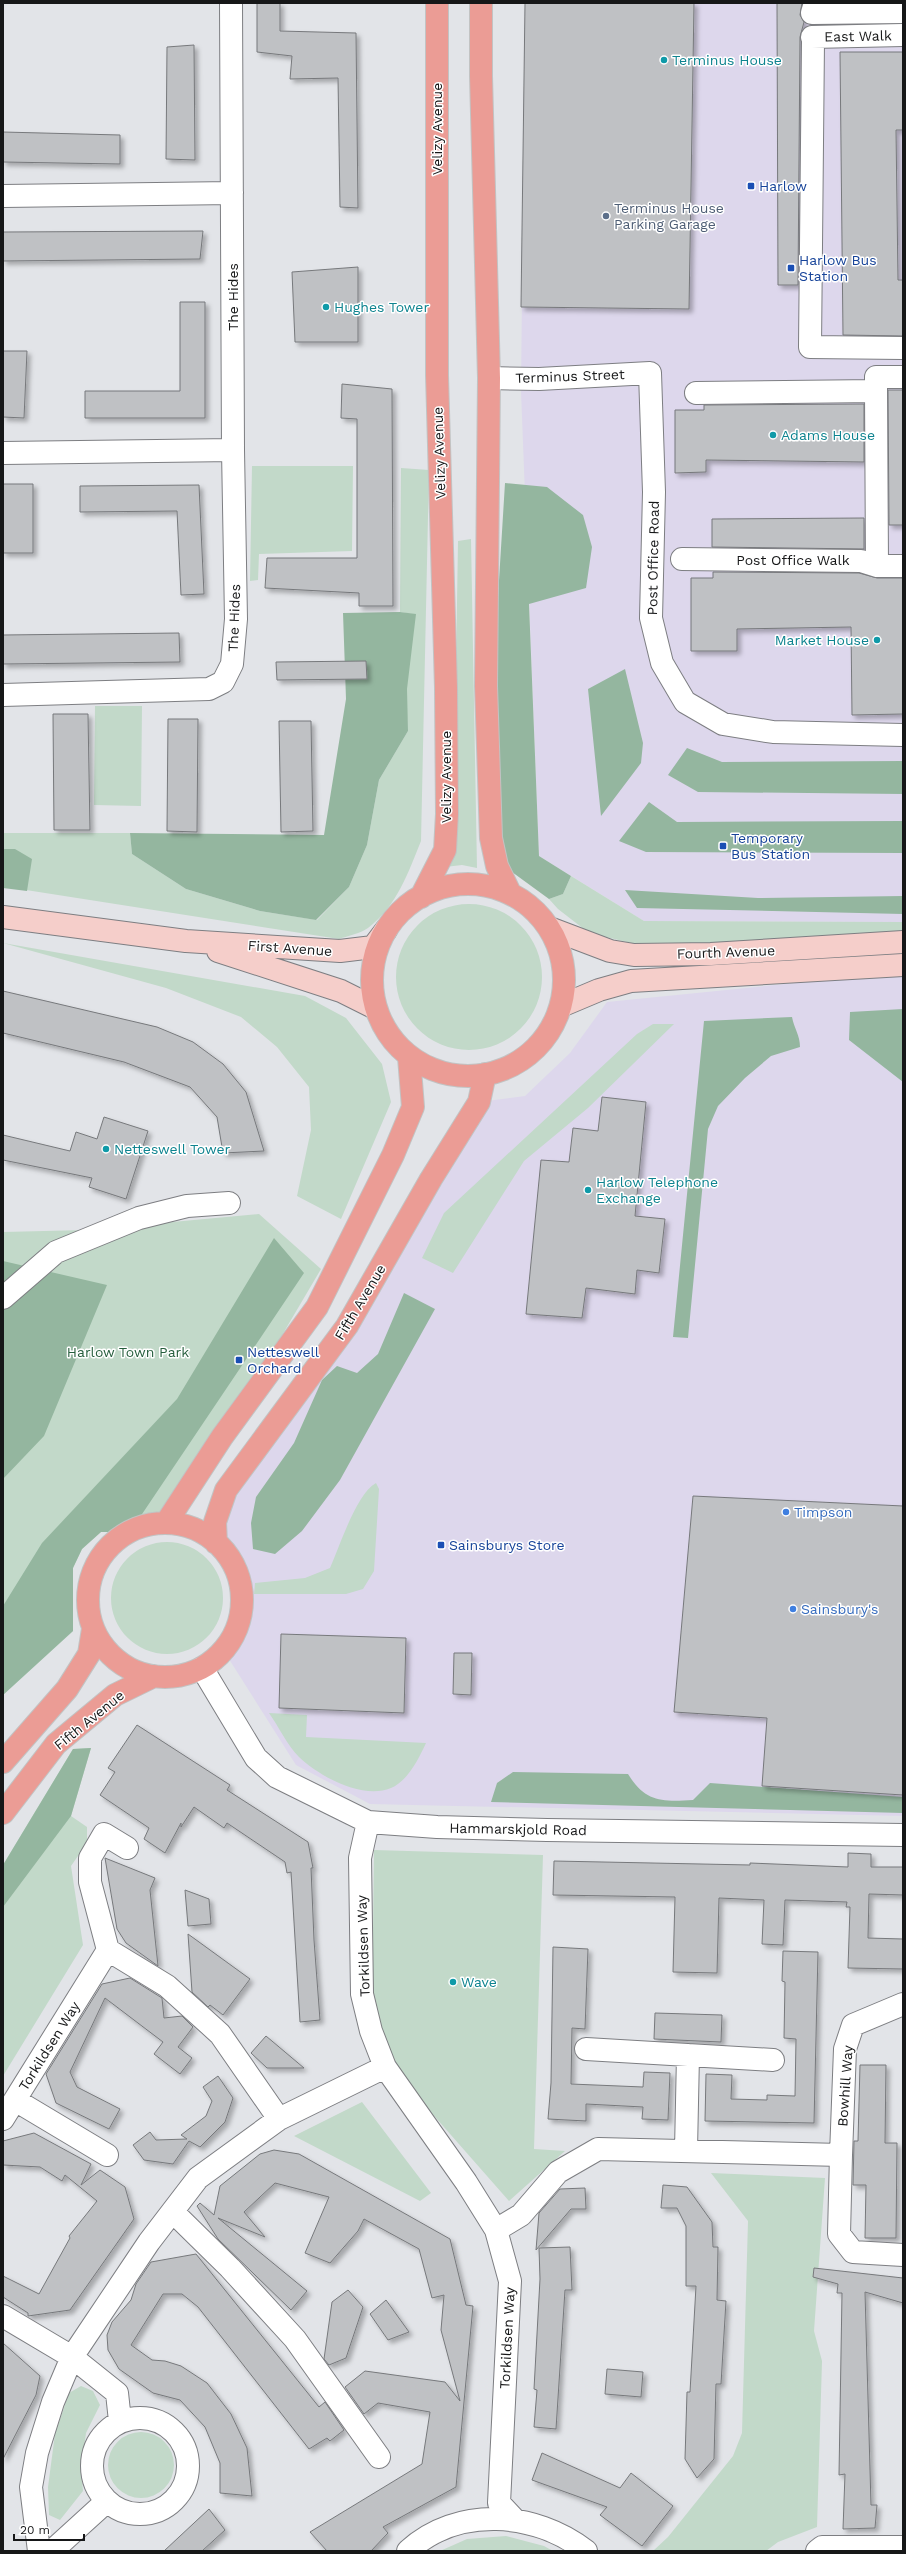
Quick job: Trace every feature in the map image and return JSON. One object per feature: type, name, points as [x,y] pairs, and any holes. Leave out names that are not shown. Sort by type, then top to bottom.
[{"type":"main road","name":"Velizy Avenue","points":[[421,897],[445,850],[447,814],[446,688],[437,375],[437,3]]},
{"type":"main road","points":[[481,3],[489,378],[486,686],[491,838],[497,866],[510,893]]},
{"type":"main road","points":[[472,884],[510,893],[527,904],[552,929],[564,975],[565,990],[561,1006],[546,1036],[533,1052],[508,1068],[485,1074],[452,1076],[427,1068],[409,1057],[392,1040],[373,1007],[371,981],[375,953],[386,930],[401,910],[421,897],[444,887],[472,884]]},
{"type":"main road","points":[[166,1523],[222,1437],[318,1307],[393,1155],[413,1108],[409,1057]]},
{"type":"main road","name":"Fifth Avenue","points":[[216,1542],[215,1522],[226,1490],[348,1326],[431,1179],[479,1102],[485,1074]]},
{"type":"main road","points":[[166,1523],[184,1525],[201,1532],[216,1542],[234,1566],[241,1589],[240,1613],[229,1643],[217,1657],[202,1668],[179,1676],[154,1676],[135,1671],[118,1661],[103,1647],[93,1630],[87,1605],[90,1580],[101,1557],[124,1535],[140,1527],[166,1523]]},
{"type":"main road","points":[[3,1762],[67,1689],[89,1654],[93,1630]]},
{"type":"main road","name":"Fifth Avenue","points":[[3,1813],[56,1744],[115,1695],[154,1676]]},
{"type":"street","name":"The Hides","points":[[3,695],[209,690],[223,682],[232,664],[236,619],[233,450],[231,3]]},
{"type":"street","name":"East Walk","points":[[814,8],[903,12]]},
{"type":"street","name":"East Walk","points":[[903,35],[812,39],[810,348],[903,348]]},
{"type":"street","points":[[3,196],[232,193]]},
{"type":"street","name":"Terminus Street","points":[[489,378],[539,379],[650,373]]},
{"type":"street","name":"Post Office Road","points":[[650,373],[654,492],[651,618],[662,663],[685,702],[723,724],[773,732],[903,735]]},
{"type":"street","points":[[877,566],[876,376],[903,377]]},
{"type":"street","points":[[696,392],[876,391]]},
{"type":"street","points":[[3,453],[233,450]]},
{"type":"street","name":"Post Office Walk","points":[[682,560],[861,561],[877,566],[903,566]]},
{"type":"street","name":"First Avenue","points":[[3,917],[186,941],[340,951],[373,947],[386,930]]},
{"type":"street","name":"Fourth Avenue","points":[[552,929],[610,951],[634,955],[711,954],[903,942]]},
{"type":"street","name":"First Avenue","points":[[186,941],[341,991],[373,1007]]},
{"type":"street","name":"Fourth Avenue","points":[[561,1006],[599,990],[631,981],[903,965]]},
{"type":"street","points":[[3,1298],[56,1252],[139,1218],[187,1206],[229,1203]]},
{"type":"street","name":"Hammarskjold Road","points":[[202,1668],[256,1758],[277,1777],[368,1822],[437,1827],[903,1836]]},
{"type":"street","name":"Torkildsen Way","points":[[368,1822],[360,1858],[362,1994],[371,2031],[385,2067],[466,2182],[496,2230],[510,2281],[499,2503],[514,2519]]},
{"type":"street","points":[[127,1848],[104,1834],[90,1858],[90,1882],[108,1950],[167,1986],[220,2034],[279,2118]]},
{"type":"street","name":"Torkildsen Way","points":[[3,2119],[108,1950]]},
{"type":"street","name":"Bowhill Way","points":[[903,2004],[852,2025],[845,2049],[839,2234],[853,2252],[903,2255]]},
{"type":"street","points":[[586,2049],[773,2060]]},
{"type":"street","points":[[686,2150],[688,2055]]},
{"type":"street","points":[[39,2551],[36,2539],[32,2479],[37,2453],[53,2402],[72,2357],[129,2271],[198,2178],[279,2118],[385,2067]]},
{"type":"street","name":"Torkildsen Way","points":[[15,2100],[107,2155]]},
{"type":"street","points":[[496,2230],[521,2215],[558,2172],[598,2150],[686,2150],[841,2155]]},
{"type":"street","points":[[173,2212],[230,2268],[295,2339],[379,2457]]},
{"type":"street","points":[[3,2316],[72,2357],[117,2393],[120,2421]]},
{"type":"street","points":[[136,2417],[153,2419],[168,2426],[180,2438],[187,2453],[188,2470],[184,2486],[175,2499],[163,2508],[149,2513],[134,2514],[119,2510],[107,2501],[97,2488],[92,2475],[94,2450],[100,2438],[120,2421],[136,2417]]},
{"type":"street","points":[[52,2551],[107,2501]]},
{"type":"street","points":[[408,2551],[441,2530],[469,2521],[514,2519],[544,2526],[572,2540],[586,2551]]},
{"type":"street","points":[[817,2551],[822,2547],[903,2547]]},
{"type":"shaded area","points":[[525,3],[903,3],[903,922],[644,921],[539,856],[521,391]]},
{"type":"shaded area","points":[[903,969],[903,1816],[370,1804],[296,1765],[227,1656],[240,1584],[216,1543],[215,1522],[479,1102],[525,1096],[570,1053],[607,1002],[815,981]]},
{"type":"green space","points":[[252,466],[353,466],[352,551],[259,554],[258,580],[250,581]]},
{"type":"green space","points":[[401,468],[429,470],[421,841],[406,877],[387,910],[365,930],[339,939],[26,890],[15,849],[3,849],[3,833],[130,833],[132,854],[186,889],[260,911],[317,920],[349,887],[367,845],[379,780],[408,731],[405,689],[412,614],[400,612]]},
{"type":"green space","points":[[505,483],[547,487],[583,515],[592,547],[586,588],[529,604],[539,856],[571,876],[563,894],[549,899],[512,872],[497,847],[497,613]]},
{"type":"green space","points":[[471,539],[477,868],[462,865],[445,867],[453,850],[458,541]]},
{"type":"green space","points":[[400,612],[416,614],[407,689],[408,731],[379,780],[367,845],[349,887],[316,920],[260,911],[186,889],[132,854],[130,833],[324,835],[346,699],[343,613]]},
{"type":"green space","points":[[625,669],[643,743],[641,763],[601,816],[588,689]]},
{"type":"green space","points":[[95,706],[142,706],[141,806],[94,805]]},
{"type":"green space","points":[[687,748],[722,762],[903,761],[903,794],[698,792],[668,775]]},
{"type":"green space","points":[[649,802],[677,822],[903,821],[903,853],[646,852],[619,841]]},
{"type":"green space","points":[[3,849],[15,849],[32,859],[27,891],[3,888]]},
{"type":"green space","points":[[571,876],[644,921],[903,922],[903,933],[648,947],[589,933],[558,909],[549,899],[563,894]]},
{"type":"green space","points":[[625,890],[758,898],[903,896],[903,914],[637,908]]},
{"type":"green space","points":[[462,904],[476,904],[497,910],[509,916],[521,925],[530,937],[539,956],[542,977],[539,998],[530,1017],[521,1029],[509,1038],[490,1047],[476,1050],[462,1050],[441,1044],[429,1038],[417,1029],[408,1017],[399,998],[396,984],[396,970],[402,949],[408,937],[417,925],[429,916],[448,907]]},
{"type":"green space","points":[[3,943],[305,996],[346,1018],[382,1064],[391,1102],[341,1219],[297,1196],[311,1130],[309,1087],[277,1047],[241,1017],[166,988]]},
{"type":"green space","points":[[903,1009],[903,1082],[849,1040],[850,1012]]},
{"type":"green space","points":[[792,1017],[800,1047],[771,1056],[745,1078],[718,1106],[708,1129],[688,1338],[673,1337],[704,1021]]},
{"type":"green space","points":[[653,1024],[674,1024],[588,1108],[524,1161],[453,1273],[422,1258],[444,1213],[637,1034]]},
{"type":"green space","name":"Harlow Town Park","points":[[259,1214],[321,1269],[222,1437],[166,1523],[101,1532],[82,1549],[73,1568],[73,1631],[3,1695],[3,1232],[86,1230]]},
{"type":"green space","points":[[274,1238],[304,1273],[130,1532],[101,1532],[82,1549],[73,1568],[73,1631],[3,1695],[3,1606],[42,1543],[177,1399]]},
{"type":"green space","points":[[3,1261],[107,1285],[44,1436],[3,1479]]},
{"type":"green space","points":[[404,1293],[435,1309],[340,1480],[302,1531],[275,1554],[253,1549],[251,1523],[256,1497],[294,1443],[322,1380],[337,1366],[357,1373],[378,1354]]},
{"type":"green space","points":[[376,1483],[379,1489],[374,1571],[363,1589],[346,1594],[254,1594],[255,1583],[305,1578],[330,1568],[355,1509],[369,1489]]},
{"type":"green space","points":[[167,1542],[188,1546],[207,1558],[219,1577],[223,1598],[219,1619],[207,1638],[188,1650],[167,1654],[146,1650],[127,1638],[115,1619],[111,1598],[115,1577],[127,1558],[146,1546]]},
{"type":"green space","points":[[269,1713],[307,1715],[306,1737],[426,1743],[408,1775],[397,1785],[380,1791],[367,1791],[342,1784],[329,1778],[318,1772],[299,1757]]},
{"type":"green space","points":[[91,1748],[71,1816],[87,1827],[87,1843],[71,1866],[83,1945],[3,2076],[3,1865],[73,1749]]},
{"type":"green space","points":[[91,1748],[71,1816],[3,1907],[3,1865],[73,1749]]},
{"type":"green space","points":[[513,1772],[628,1774],[634,1783],[648,1795],[663,1800],[672,1801],[693,1800],[710,1783],[903,1797],[903,1813],[491,1802],[497,1783]]},
{"type":"green space","points":[[374,1850],[543,1855],[534,2149],[565,2151],[509,2201],[385,2060],[372,2013]]},
{"type":"green space","points":[[362,2102],[431,2193],[420,2201],[294,2136]]},
{"type":"green space","points":[[711,2173],[825,2178],[814,2331],[822,2361],[817,2527],[778,2542],[766,2551],[653,2551],[668,2537],[733,2456],[742,2433],[748,2221]]},
{"type":"green space","points":[[81,2386],[93,2391],[100,2405],[86,2433],[81,2470],[83,2491],[60,2520],[49,2515],[48,2487],[55,2434],[69,2393]]},
{"type":"green space","points":[[141,2432],[154,2435],[164,2442],[171,2452],[174,2465],[171,2478],[164,2488],[154,2495],[141,2498],[128,2495],[118,2488],[111,2478],[108,2465],[111,2452],[118,2442],[128,2435]]},
{"type":"green space","points":[[506,2536],[544,2546],[553,2551],[440,2551],[467,2539]]},
{"type":"building","points":[[257,3],[280,3],[280,31],[356,33],[358,208],[340,207],[338,78],[290,79],[292,56],[257,52]]},
{"type":"building","name":"Terminus House Parking Garage","points":[[525,3],[694,3],[689,309],[521,307]]},
{"type":"building","points":[[777,3],[802,3],[800,15],[804,22],[800,37],[798,285],[778,285]]},
{"type":"building","points":[[194,45],[195,160],[166,159],[167,47]]},
{"type":"building","points":[[840,52],[903,52],[903,130],[896,130],[898,280],[903,280],[903,336],[843,335]]},
{"type":"building","points":[[3,132],[120,135],[120,164],[3,162]]},
{"type":"building","points":[[203,231],[200,259],[3,261],[3,232]]},
{"type":"building","name":"Hughes Tower","points":[[358,267],[358,342],[295,342],[292,272]]},
{"type":"building","points":[[180,302],[205,302],[205,418],[85,418],[85,391],[180,391]]},
{"type":"building","points":[[3,351],[27,351],[24,418],[3,417]]},
{"type":"building","points":[[342,384],[392,389],[393,606],[359,606],[359,593],[265,588],[267,558],[357,558],[357,419],[341,418]]},
{"type":"building","points":[[888,390],[903,390],[903,525],[889,525]]},
{"type":"building","name":"Adams House","points":[[864,404],[864,462],[706,460],[706,472],[675,473],[675,410],[704,410],[704,405]]},
{"type":"building","points":[[3,484],[33,484],[33,553],[3,553]]},
{"type":"building","points":[[199,485],[204,594],[181,595],[177,511],[80,512],[80,486]]},
{"type":"building","points":[[864,518],[864,549],[712,547],[712,519]]},
{"type":"building","name":"Market House","points":[[713,572],[859,573],[877,578],[903,578],[903,714],[852,715],[851,627],[737,629],[737,651],[691,651],[691,578],[713,578]]},
{"type":"building","points":[[179,633],[180,662],[3,664],[3,635]]},
{"type":"building","points":[[366,661],[367,679],[277,680],[276,662]]},
{"type":"building","points":[[53,714],[88,714],[90,830],[54,830]]},
{"type":"building","points":[[168,719],[198,719],[197,832],[167,831]]},
{"type":"building","points":[[279,721],[311,721],[313,831],[281,832]]},
{"type":"building","points":[[3,991],[157,1027],[193,1042],[223,1064],[246,1092],[264,1151],[223,1153],[217,1117],[190,1087],[124,1062],[3,1033]]},
{"type":"building","name":"Harlow Telephone Exchange","points":[[602,1097],[646,1102],[635,1216],[665,1219],[659,1273],[637,1270],[635,1294],[586,1288],[582,1318],[526,1314],[541,1160],[569,1162],[573,1128],[598,1131]]},
{"type":"building","name":"Netteswell Tower","points":[[104,1117],[148,1131],[126,1199],[89,1187],[92,1178],[3,1160],[3,1135],[70,1151],[76,1132],[97,1139]]},
{"type":"building","name":"Sainsbury's","points":[[693,1496],[903,1506],[903,1795],[762,1786],[767,1718],[674,1712]]},
{"type":"building","points":[[281,1634],[406,1638],[404,1713],[279,1708]]},
{"type":"building","points":[[454,1653],[472,1653],[471,1695],[453,1694]]},
{"type":"building","points":[[137,1725],[230,1785],[227,1790],[308,1842],[313,1868],[311,1868],[314,1940],[320,2020],[300,2022],[291,1872],[287,1873],[285,1862],[227,1823],[224,1828],[194,1807],[181,1827],[181,1823],[165,1853],[144,1839],[149,1828],[100,1795],[115,1772],[108,1768]]},
{"type":"building","points":[[848,1853],[871,1854],[871,1867],[903,1867],[903,1895],[869,1894],[868,1938],[903,1939],[903,1969],[848,1968],[850,1907],[846,1907],[847,1902],[785,1900],[783,1945],[762,1944],[764,1900],[719,1898],[717,1973],[673,1972],[675,1897],[553,1895],[554,1861],[750,1865],[750,1863],[848,1867]]},
{"type":"building","points":[[105,1858],[155,1878],[150,1890],[158,1966],[126,1943],[117,1929]]},
{"type":"building","points":[[185,1890],[209,1899],[211,1924],[188,1926]]},
{"type":"building","points":[[188,1934],[250,1979],[223,2015],[210,2005],[208,2007],[192,1992]]},
{"type":"building","points":[[553,1947],[588,1949],[585,2029],[572,2028],[571,2084],[643,2087],[644,2072],[670,2073],[668,2120],[642,2119],[643,2107],[586,2104],[586,2121],[548,2119],[551,2083]]},
{"type":"building","points":[[783,1951],[818,1952],[814,2123],[705,2121],[706,2074],[732,2075],[731,2099],[767,2100],[767,2095],[795,2096],[796,2039],[784,2038],[785,1982],[782,1981]]},
{"type":"building","points":[[130,1978],[162,1998],[164,2018],[182,2016],[193,2027],[178,2047],[192,2058],[180,2074],[154,2054],[163,2042],[105,1998],[70,2072],[77,2087],[120,2109],[109,2129],[56,2103],[46,2074],[102,1984]]},
{"type":"building","points":[[655,2013],[722,2015],[721,2042],[654,2039]]},
{"type":"building","points":[[266,2036],[304,2068],[267,2068],[251,2053]]},
{"type":"building","points":[[860,2065],[886,2065],[885,2143],[897,2143],[896,2238],[865,2238],[866,2185],[853,2185],[854,2141],[858,2141]]},
{"type":"building","points":[[218,2076],[233,2098],[225,2122],[200,2147],[189,2141],[173,2164],[144,2160],[133,2145],[150,2132],[156,2140],[187,2139],[181,2135],[206,2116],[212,2101],[203,2087]]},
{"type":"building","points":[[34,2133],[91,2164],[81,2185],[100,2170],[125,2187],[134,2219],[70,2310],[28,2316],[28,2313],[3,2297],[3,2276],[39,2294],[70,2238],[69,2236],[97,2201],[65,2175],[62,2181],[40,2167],[3,2165],[3,2141]]},
{"type":"building","points":[[274,2150],[299,2154],[450,2239],[466,2305],[473,2306],[456,2487],[383,2527],[388,2533],[371,2551],[327,2551],[310,2532],[422,2464],[430,2412],[378,2403],[364,2414],[345,2387],[365,2371],[445,2382],[460,2401],[441,2330],[444,2295],[432,2298],[419,2249],[364,2219],[358,2231],[330,2263],[305,2253],[329,2197],[275,2183],[244,2212],[265,2237],[218,2218],[307,2291],[291,2310],[218,2239],[197,2206],[200,2203],[214,2215],[220,2186],[260,2154]]},
{"type":"building","points":[[663,2185],[687,2187],[712,2222],[713,2247],[718,2247],[717,2300],[726,2301],[721,2384],[716,2384],[714,2459],[697,2478],[685,2459],[687,2392],[690,2392],[696,2286],[686,2286],[686,2226],[677,2208],[661,2208]]},
{"type":"building","points":[[585,2188],[586,2209],[571,2209],[536,2250],[539,2213],[560,2189]]},
{"type":"building","points":[[570,2247],[572,2290],[565,2290],[556,2429],[534,2427],[537,2390],[534,2389],[540,2279],[539,2248]]},
{"type":"building","points":[[196,2254],[319,2407],[325,2402],[344,2430],[330,2441],[327,2438],[309,2449],[198,2307],[182,2294],[163,2294],[131,2345],[152,2360],[165,2361],[181,2366],[207,2383],[231,2414],[247,2448],[252,2496],[220,2493],[220,2463],[205,2427],[180,2400],[153,2393],[119,2369],[108,2350],[107,2335],[112,2322],[131,2300],[136,2284],[151,2262]]},
{"type":"building","points":[[814,2268],[903,2278],[903,2303],[865,2292],[871,2505],[877,2505],[875,2528],[843,2529],[845,2474],[839,2475],[842,2293],[837,2293],[838,2284],[813,2277]]},
{"type":"building","points":[[348,2290],[363,2307],[346,2358],[329,2365],[324,2359],[332,2302]]},
{"type":"building","points":[[386,2300],[409,2332],[388,2340],[370,2314]]},
{"type":"building","points":[[3,2343],[40,2376],[36,2395],[3,2459]]},
{"type":"building","points":[[607,2369],[643,2372],[641,2397],[605,2394]]},
{"type":"building","points":[[542,2453],[620,2488],[631,2473],[673,2506],[642,2546],[600,2515],[607,2507],[532,2480]]},
{"type":"building","points":[[209,2509],[225,2530],[202,2551],[164,2551]]},
{"type":"place","name":"Terminus House","points":[[664,60]]},
{"type":"place","name":"Harlow","points":[[751,186]]},
{"type":"place","name":"Terminus House Parking Garage","points":[[606,216]]},
{"type":"place","name":"Harlow Bus Station","points":[[791,268]]},
{"type":"place","name":"Hughes Tower","points":[[326,307]]},
{"type":"place","name":"Adams House","points":[[773,435]]},
{"type":"place","name":"Market House","points":[[877,640]]},
{"type":"place","name":"Temporary Bus Station","points":[[723,846]]},
{"type":"place","name":"Netteswell Tower","points":[[106,1149]]},
{"type":"place","name":"Harlow Telephone Exchange","points":[[588,1190]]},
{"type":"place","name":"Netteswell Orchard","points":[[239,1360]]},
{"type":"place","name":"Timpson","points":[[786,1512]]},
{"type":"place","name":"Sainsburys Store","points":[[441,1545]]},
{"type":"place","name":"Sainsbury's","points":[[793,1609]]},
{"type":"place","name":"Wave","points":[[453,1982]]}]
